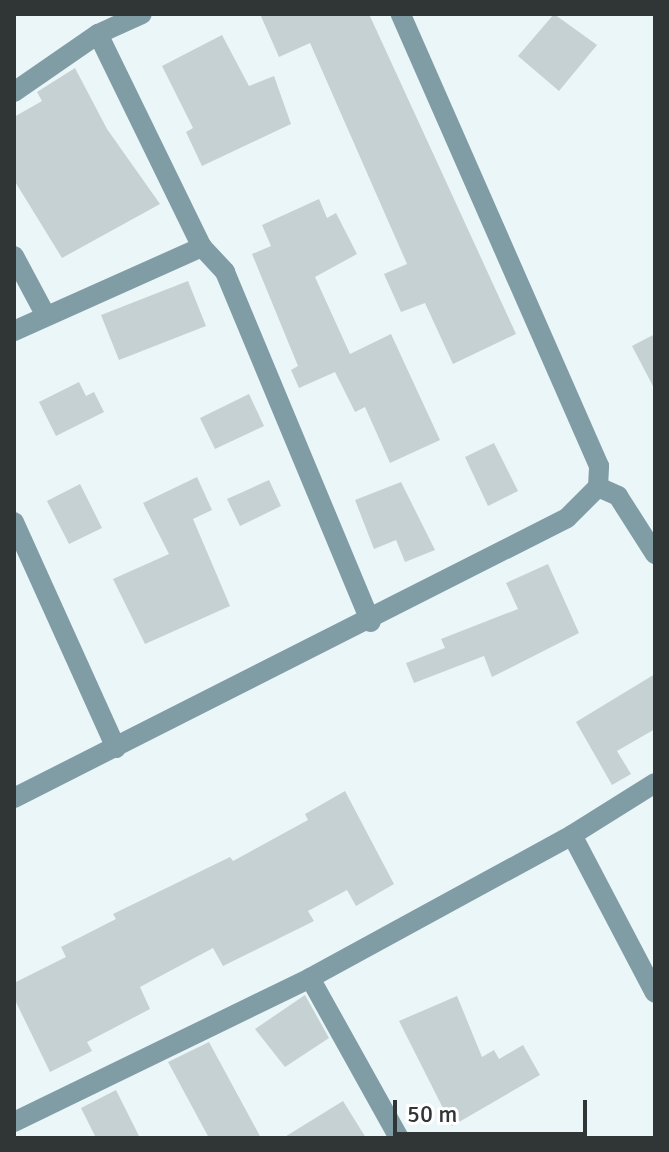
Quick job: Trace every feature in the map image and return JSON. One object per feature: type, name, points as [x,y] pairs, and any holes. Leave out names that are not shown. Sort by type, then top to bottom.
[{"type":"street","points":[[14,92],[98,34],[142,14]]},
{"type":"street","points":[[14,798],[371,622],[567,518],[598,487],[599,466],[401,14]]},
{"type":"street","points":[[98,34],[202,247],[225,272],[371,622]]},
{"type":"street","points":[[14,331],[202,247]]},
{"type":"street","points":[[14,256],[46,316]]},
{"type":"street","points":[[598,487],[618,496],[655,554]]},
{"type":"street","points":[[14,522],[116,748]]},
{"type":"street","points":[[14,1122],[310,978],[572,835],[655,783]]},
{"type":"street","points":[[572,835],[655,993]]},
{"type":"street","points":[[310,978],[399,1138]]},
{"type":"building","points":[[260,14],[369,14],[516,334],[453,364],[425,303],[401,312],[384,274],[407,264],[310,43],[279,57]]},
{"type":"building","points":[[554,14],[597,45],[559,91],[518,56]]},
{"type":"building","points":[[222,35],[249,86],[274,76],[291,124],[202,166],[186,132],[193,128],[162,66]]},
{"type":"building","points":[[75,68],[107,129],[160,204],[62,258],[14,180],[14,117],[42,101],[37,92]]},
{"type":"building","points":[[319,199],[327,218],[336,213],[357,254],[315,277],[350,354],[391,334],[440,440],[390,463],[365,407],[355,412],[335,372],[299,388],[291,370],[298,366],[252,254],[271,246],[262,225]]},
{"type":"building","points":[[188,281],[206,326],[119,360],[101,315]]},
{"type":"building","points":[[655,334],[655,390],[632,346]]},
{"type":"building","points":[[79,382],[86,396],[94,392],[104,412],[56,436],[39,402]]},
{"type":"building","points":[[249,394],[264,426],[215,449],[200,418]]},
{"type":"building","points":[[494,443],[518,491],[488,506],[465,457]]},
{"type":"building","points":[[197,477],[212,510],[193,519],[230,606],[145,644],[113,579],[169,554],[143,503]]},
{"type":"building","points":[[269,480],[281,506],[240,526],[227,499]]},
{"type":"building","points":[[401,482],[435,550],[405,562],[396,540],[374,549],[355,500]]},
{"type":"building","points":[[80,484],[102,528],[69,544],[47,501]]},
{"type":"building","points":[[548,564],[579,633],[492,677],[484,656],[414,683],[406,663],[445,648],[441,639],[518,609],[506,583]]},
{"type":"building","points":[[655,674],[655,729],[617,751],[631,774],[612,785],[576,722]]},
{"type":"building","points":[[345,791],[394,884],[356,906],[347,890],[308,911],[314,921],[223,966],[213,948],[140,987],[150,1009],[87,1042],[92,1051],[50,1072],[14,998],[14,983],[66,957],[61,947],[116,919],[113,914],[230,857],[233,861],[308,820],[305,814]]},
{"type":"building","points":[[305,995],[329,1038],[285,1067],[255,1029]]},
{"type":"building","points":[[457,996],[482,1057],[494,1050],[499,1059],[523,1045],[540,1075],[452,1126],[399,1021]]},
{"type":"building","points":[[209,1042],[261,1138],[209,1138],[168,1062]]},
{"type":"building","points":[[116,1090],[140,1138],[96,1138],[81,1108]]},
{"type":"building","points":[[343,1101],[366,1138],[283,1138]]}]
